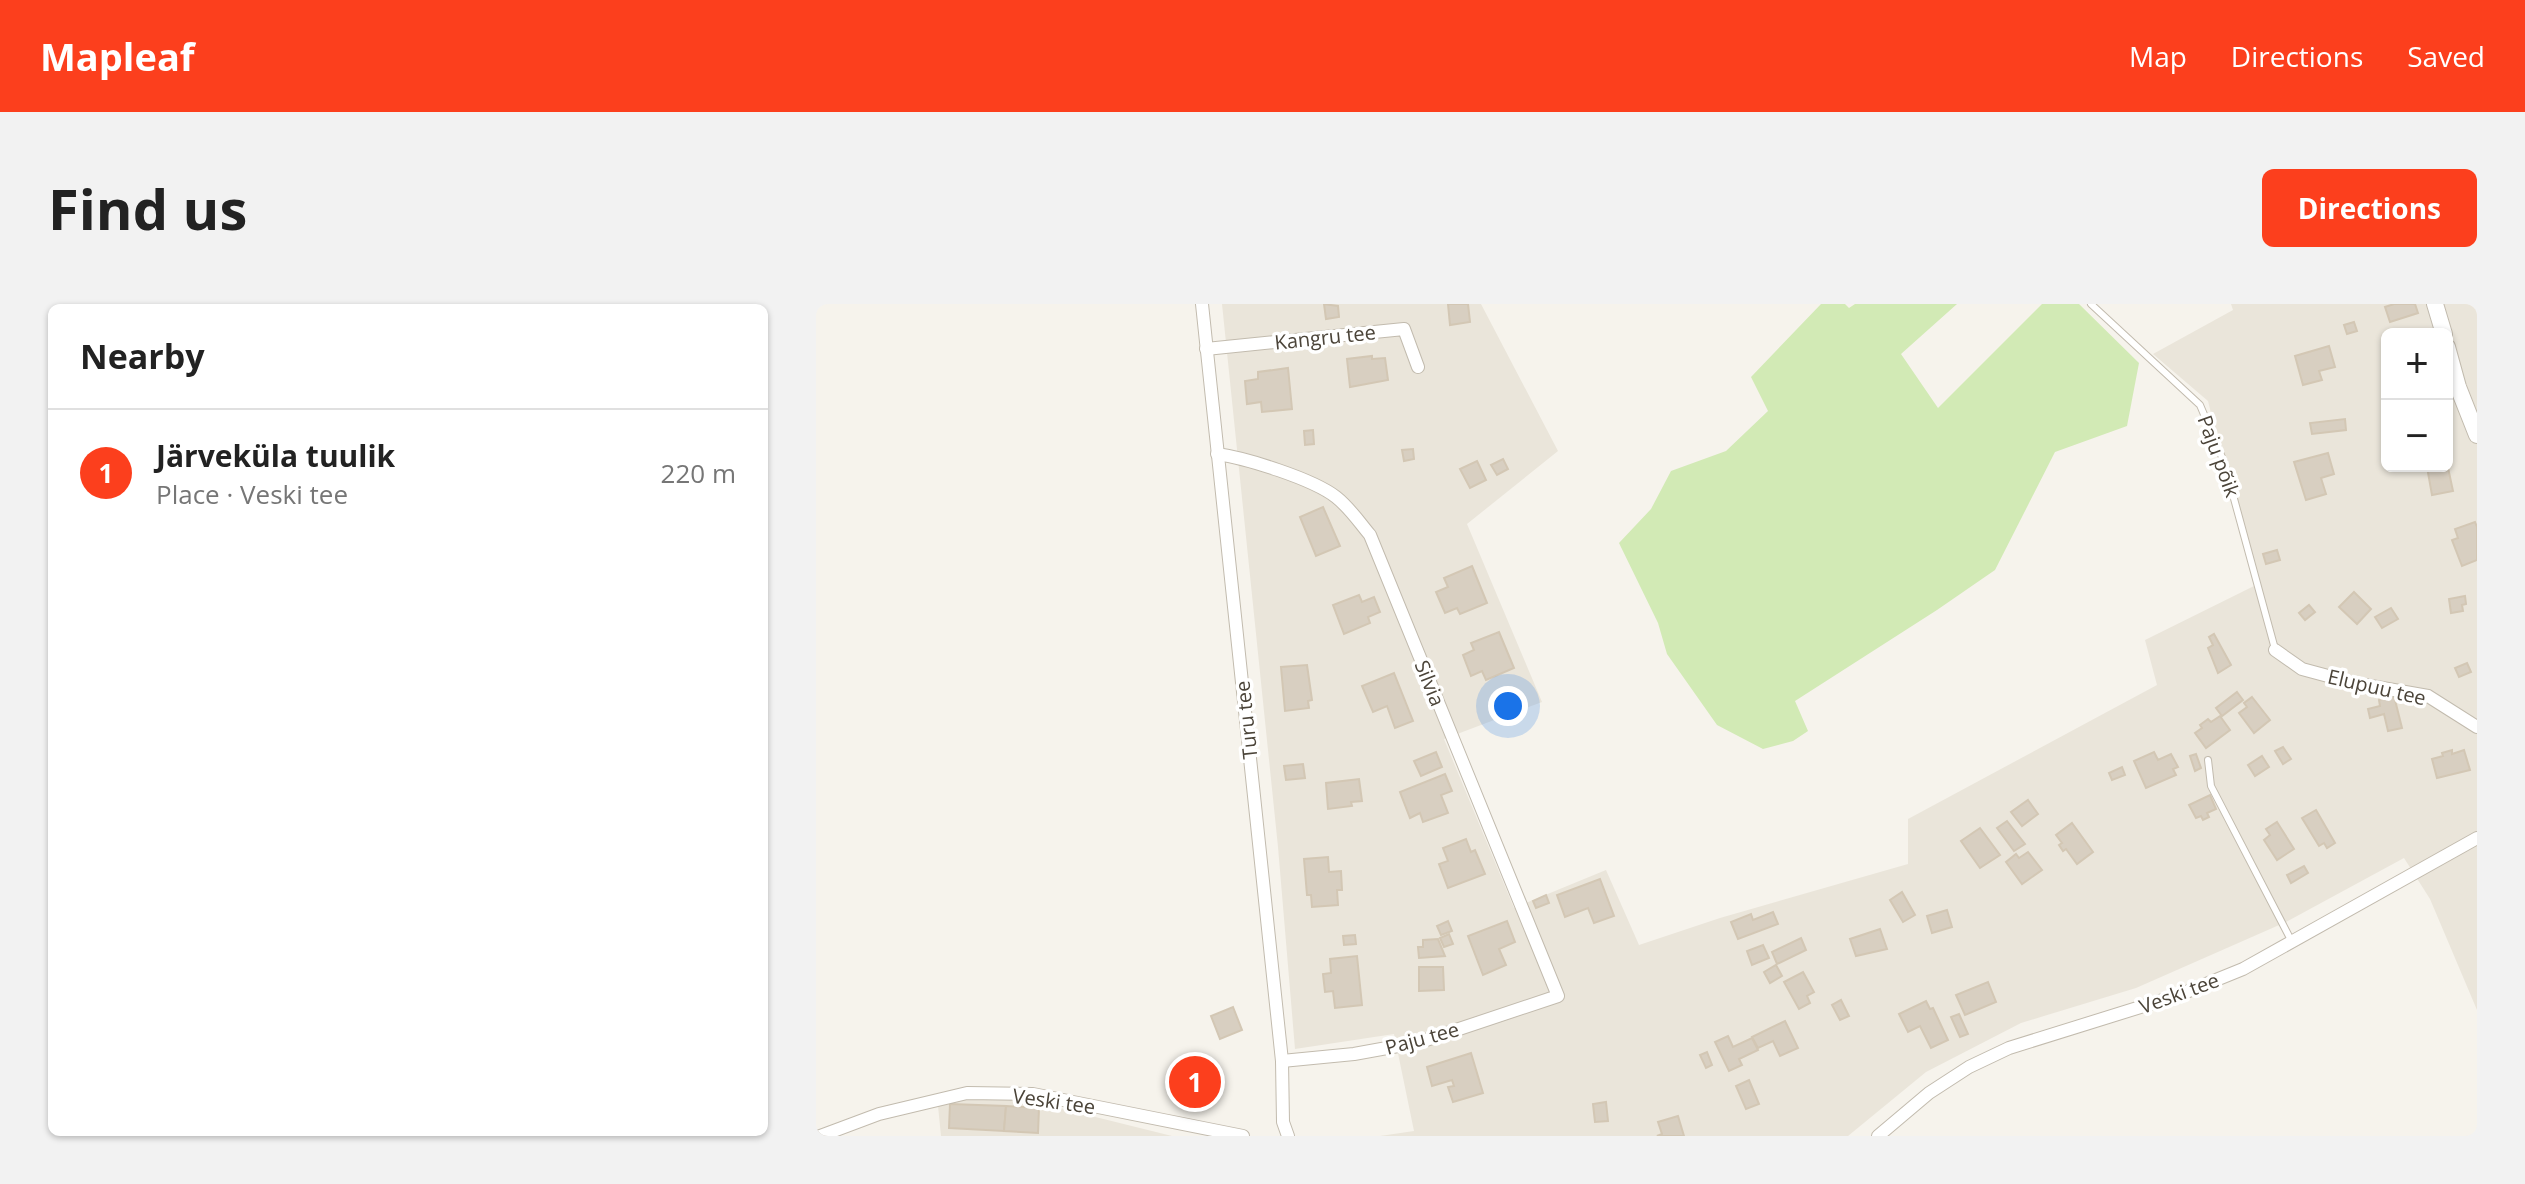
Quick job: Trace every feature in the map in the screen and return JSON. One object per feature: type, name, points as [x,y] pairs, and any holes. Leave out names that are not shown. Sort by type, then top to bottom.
[{"type":"street","name":"Turu tee","points":[[1202,304],[1282,1061],[1283,1122],[1287,1136]]},
{"type":"street","points":[[2435,304],[2442,328]]},
{"type":"street","name":"Kangru tee","points":[[1206,349],[1404,329],[1418,367]]},
{"type":"street","points":[[2453,369],[2477,435]]},
{"type":"street","name":"Silvia","points":[[1217,454],[1257,463],[1320,487],[1350,510],[1370,535],[1558,996]]},
{"type":"street","name":"Elupuu tee","points":[[2275,650],[2302,669],[2354,683],[2428,696],[2477,727]]},
{"type":"street","name":"Veski tee","points":[[1878,1136],[1929,1093],[1995,1054],[2179,995],[2243,969],[2477,838]]},
{"type":"street","name":"Paju tee","points":[[1282,1061],[1354,1054],[1420,1042],[1558,996]]},
{"type":"street","name":"Veski tee","points":[[820,1136],[879,1114],[967,1093],[1033,1094],[1243,1136]]},
{"type":"lane","name":"Paju põik","points":[[2091,304],[2200,405],[2224,462],[2275,650]]},
{"type":"lane","points":[[2208,760],[2211,786],[2292,942]]},
{"type":"shaded area","points":[[1222,304],[1481,304],[1558,451],[1467,524],[1542,702],[1444,739],[1514,908],[1606,870],[1639,945],[1720,918],[1908,864],[1908,819],[2157,685],[2145,640],[2254,586],[2208,401],[2153,354],[2233,310],[2231,304],[2477,304],[2477,1010],[2430,899],[2404,858],[2286,922],[2136,988],[2021,1023],[1926,1072],[1848,1136],[1380,1136],[1414,1131],[1394,1034],[1295,1049],[1278,847]]},
{"type":"shaded area","points":[[971,1097],[1019,1098],[1172,1136],[941,1136],[938,1106]]},
{"type":"green space","points":[[1821,304],[1845,304],[1849,308],[1855,304],[1957,304],[1901,354],[1938,408],[2042,304],[2079,304],[2139,363],[2127,426],[2055,452],[1995,570],[1795,701],[1808,731],[1793,741],[1763,749],[1717,725],[1667,654],[1658,623],[1619,543],[1651,509],[1671,471],[1726,451],[1768,411],[1751,377]]},
{"type":"building","points":[[1324,304],[1338,306],[1339,317],[1326,319]]},
{"type":"building","points":[[1448,304],[1468,304],[1470,322],[1450,325]]},
{"type":"building","points":[[2415,304],[2418,313],[2390,322],[2385,307]]},
{"type":"building","points":[[2354,322],[2357,331],[2347,334],[2344,325]]},
{"type":"building","points":[[2329,346],[2335,367],[2319,371],[2322,380],[2303,385],[2295,356]]},
{"type":"building","points":[[1372,356],[1372,359],[1385,358],[1388,380],[1350,387],[1347,359]]},
{"type":"building","points":[[1288,368],[1292,409],[1262,412],[1261,402],[1247,404],[1245,381],[1258,379],[1258,372]]},
{"type":"building","points":[[2345,419],[2346,430],[2312,434],[2310,423]]},
{"type":"building","points":[[1313,430],[1314,444],[1305,445],[1304,431]]},
{"type":"building","points":[[1413,449],[1414,459],[1404,461],[1402,450]]},
{"type":"building","points":[[2328,453],[2334,474],[2321,478],[2326,494],[2306,500],[2294,462]]},
{"type":"building","points":[[1503,459],[1508,469],[1497,475],[1491,465]]},
{"type":"building","points":[[1477,461],[1486,480],[1470,488],[1460,469]]},
{"type":"building","points":[[2428,472],[2449,472],[2453,491],[2432,495]]},
{"type":"building","points":[[1323,507],[1340,546],[1316,556],[1300,517]]},
{"type":"building","points":[[2475,522],[2477,560],[2462,566],[2452,540],[2458,538],[2455,529]]},
{"type":"building","points":[[2277,550],[2280,560],[2266,564],[2263,554]]},
{"type":"building","points":[[1472,566],[1487,603],[1460,614],[1457,608],[1445,613],[1436,592],[1448,587],[1444,578]]},
{"type":"building","points":[[2354,592],[2371,609],[2357,624],[2339,607]]},
{"type":"building","points":[[1359,595],[1362,602],[1374,597],[1380,612],[1368,617],[1370,623],[1344,634],[1333,605]]},
{"type":"building","points":[[2465,596],[2463,611],[2451,613],[2449,599]]},
{"type":"building","points":[[2309,605],[2315,612],[2305,620],[2299,613]]},
{"type":"building","points":[[2391,608],[2398,619],[2382,628],[2375,617]]},
{"type":"building","points":[[1499,632],[1514,668],[1486,680],[1482,671],[1471,676],[1463,655],[1474,650],[1471,643]]},
{"type":"building","points":[[2214,634],[2231,665],[2218,673],[2208,648],[2213,645],[2209,637]]},
{"type":"building","points":[[2467,663],[2471,672],[2459,677],[2455,668]]},
{"type":"building","points":[[1307,665],[1312,700],[1308,701],[1309,708],[1285,711],[1281,667]]},
{"type":"building","points":[[1394,673],[1413,721],[1395,728],[1387,706],[1373,712],[1362,686]]},
{"type":"building","points":[[2237,692],[2243,700],[2222,716],[2216,708]]},
{"type":"building","points":[[2394,696],[2402,728],[2388,731],[2384,714],[2370,718],[2368,709],[2380,706],[2379,700]]},
{"type":"building","points":[[2252,697],[2270,720],[2254,733],[2239,713],[2247,707],[2244,703]]},
{"type":"building","points":[[2220,716],[2230,730],[2206,748],[2195,733],[2208,719],[2211,722]]},
{"type":"building","points":[[2283,747],[2291,759],[2283,764],[2275,751]]},
{"type":"building","points":[[2452,750],[2452,754],[2464,750],[2470,770],[2437,778],[2432,759]]},
{"type":"building","points":[[1436,752],[1442,767],[1421,776],[1414,761]]},
{"type":"building","points":[[2154,752],[2158,760],[2171,754],[2178,767],[2173,769],[2176,775],[2146,788],[2134,761]]},
{"type":"building","points":[[2196,754],[2201,768],[2195,771],[2190,756]]},
{"type":"building","points":[[2262,756],[2269,767],[2255,776],[2248,765]]},
{"type":"building","points":[[1303,764],[1305,778],[1286,780],[1284,766]]},
{"type":"building","points":[[2122,767],[2125,775],[2112,780],[2109,773]]},
{"type":"building","points":[[1445,774],[1452,791],[1441,795],[1448,813],[1423,822],[1420,813],[1410,818],[1400,792]]},
{"type":"building","points":[[1359,779],[1362,801],[1351,802],[1352,806],[1328,809],[1326,783]]},
{"type":"building","points":[[2210,795],[2216,809],[2207,813],[2209,817],[2203,820],[2201,816],[2196,818],[2189,805]]},
{"type":"building","points":[[2028,800],[2038,814],[2022,826],[2011,812]]},
{"type":"building","points":[[2316,810],[2335,843],[2327,848],[2324,843],[2319,846],[2302,818]]},
{"type":"building","points":[[2007,821],[2025,844],[2014,851],[1997,828]]},
{"type":"building","points":[[2277,822],[2294,849],[2277,860],[2264,840],[2270,835],[2266,829]]},
{"type":"building","points":[[2072,823],[2093,852],[2077,864],[2066,849],[2063,851],[2056,835]]},
{"type":"building","points":[[1980,828],[2000,855],[1980,868],[1961,841]]},
{"type":"building","points":[[1466,839],[1471,852],[1475,850],[1485,874],[1448,888],[1439,864],[1448,861],[1443,848]]},
{"type":"building","points":[[2028,852],[2042,870],[2022,884],[2006,862],[2016,854],[2019,858]]},
{"type":"building","points":[[1328,857],[1329,872],[1341,871],[1342,890],[1337,890],[1338,905],[1312,907],[1311,895],[1307,895],[1304,859]]},
{"type":"building","points":[[2304,866],[2308,873],[2291,883],[2287,875]]},
{"type":"building","points":[[1600,879],[1614,916],[1594,923],[1588,908],[1565,917],[1557,895]]},
{"type":"building","points":[[1902,892],[1915,915],[1903,922],[1890,900]]},
{"type":"building","points":[[1546,895],[1549,903],[1536,908],[1533,901]]},
{"type":"building","points":[[1947,910],[1952,927],[1932,933],[1927,916]]},
{"type":"building","points":[[1773,912],[1778,924],[1738,939],[1731,922],[1751,914],[1753,920]]},
{"type":"building","points":[[1448,921],[1452,931],[1441,935],[1437,926]]},
{"type":"building","points":[[1507,921],[1515,942],[1499,949],[1506,965],[1483,975],[1468,936]]},
{"type":"building","points":[[1880,929],[1887,949],[1856,956],[1850,939]]},
{"type":"building","points":[[1449,934],[1453,944],[1444,947],[1440,938]]},
{"type":"building","points":[[1355,935],[1356,944],[1344,945],[1343,936]]},
{"type":"building","points":[[1801,938],[1806,950],[1777,964],[1772,952]]},
{"type":"building","points":[[1438,939],[1445,956],[1419,958],[1418,947],[1423,947],[1423,940]]},
{"type":"building","points":[[1763,945],[1769,958],[1752,965],[1747,951]]},
{"type":"building","points":[[1357,956],[1362,1005],[1335,1008],[1333,991],[1325,992],[1323,974],[1331,973],[1330,959]]},
{"type":"building","points":[[1776,965],[1782,976],[1770,983],[1764,972]]},
{"type":"building","points":[[1419,967],[1443,967],[1444,990],[1419,991]]},
{"type":"building","points":[[1803,972],[1814,992],[1807,996],[1810,1003],[1799,1009],[1784,982]]},
{"type":"building","points":[[1988,982],[1996,1002],[1965,1015],[1956,995]]},
{"type":"building","points":[[1841,1000],[1849,1016],[1840,1020],[1832,1005]]},
{"type":"building","points":[[1926,1001],[1930,1009],[1933,1008],[1948,1040],[1931,1048],[1920,1026],[1908,1032],[1899,1014]]},
{"type":"building","points":[[1233,1007],[1242,1030],[1220,1039],[1211,1016]]},
{"type":"building","points":[[1959,1014],[1968,1034],[1960,1037],[1951,1017]]},
{"type":"building","points":[[1785,1021],[1798,1048],[1780,1056],[1773,1041],[1758,1048],[1752,1037]]},
{"type":"building","points":[[1728,1036],[1733,1047],[1752,1038],[1758,1050],[1739,1059],[1742,1065],[1729,1071],[1715,1042]]},
{"type":"building","points":[[1707,1052],[1712,1065],[1706,1068],[1700,1055]]},
{"type":"building","points":[[1471,1053],[1483,1093],[1453,1102],[1448,1087],[1454,1086],[1452,1080],[1432,1086],[1427,1067]]},
{"type":"building","points":[[1191,1074],[1199,1074],[1204,1083],[1202,1090],[1191,1092],[1186,1087],[1186,1079]]},
{"type":"building","points":[[1749,1080],[1759,1104],[1746,1109],[1736,1086]]},
{"type":"building","points":[[1606,1102],[1608,1121],[1595,1122],[1593,1104]]},
{"type":"building","points":[[950,1104],[1006,1106],[1004,1131],[949,1128]]},
{"type":"building","points":[[1006,1106],[1039,1108],[1038,1133],[1004,1131]]},
{"type":"building","points":[[1678,1116],[1684,1136],[1657,1136],[1662,1134],[1658,1122]]},
{"type":"place","name":"Järveküla tuulik","points":[[1195,1082]]}]
